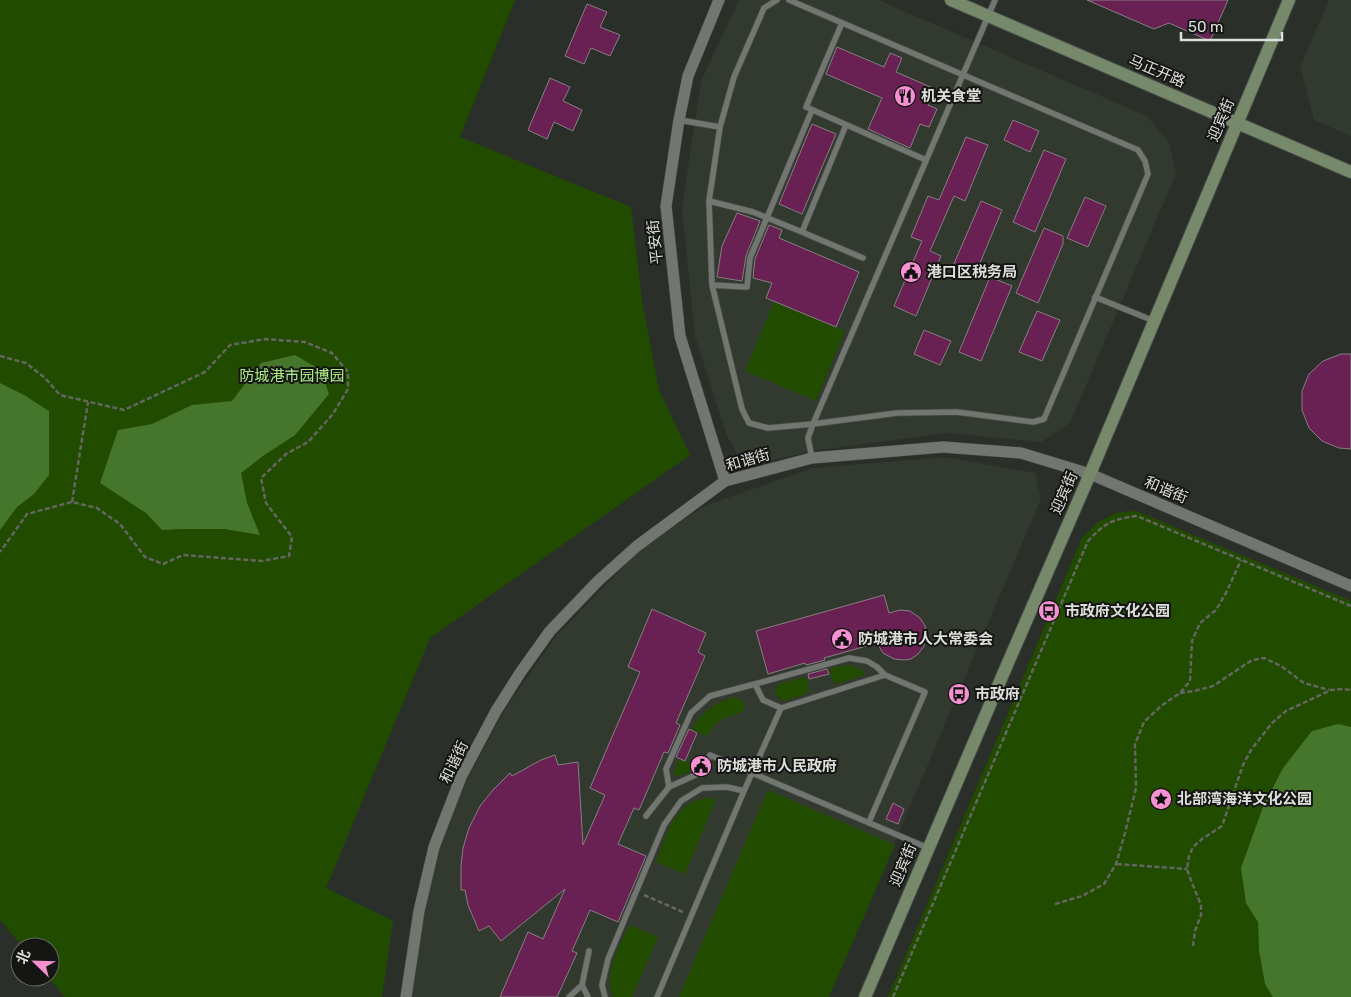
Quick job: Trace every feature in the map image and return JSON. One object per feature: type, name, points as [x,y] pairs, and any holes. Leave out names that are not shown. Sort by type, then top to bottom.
[{"type":"main road","name":"马正开路","points":[[951,0],[1351,172]]},
{"type":"main road","name":"迎宾街","points":[[865,997],[1090,474],[1288,0]]},
{"type":"street","name":"平安街","points":[[719,0],[688,76],[679,120],[666,206],[680,336],[725,481]]},
{"type":"street","name":"和谐街","points":[[406,997],[419,911],[434,848],[461,777],[496,711],[550,631],[598,581],[637,546],[725,481],[812,458],[943,446],[1020,453],[1090,474],[1351,586]]},
{"type":"lane","points":[[777,0],[764,8],[734,77],[720,127],[709,201],[712,286],[742,409],[749,423],[768,428],[813,424],[897,412],[957,412],[1033,422],[1044,419],[1148,174],[1145,161],[1138,150],[789,0]]},
{"type":"lane","points":[[812,458],[808,438],[813,424],[995,0]]},
{"type":"lane","points":[[842,23],[806,107],[926,160]]},
{"type":"lane","points":[[712,286],[747,288],[750,258],[812,110]]},
{"type":"lane","points":[[679,120],[720,127]]},
{"type":"lane","points":[[802,232],[846,125]]},
{"type":"lane","points":[[709,201],[767,217],[863,258]]},
{"type":"lane","points":[[1096,297],[1154,321]]},
{"type":"lane","points":[[670,787],[666,769],[691,713],[710,696],[849,658],[867,661],[885,675],[925,692],[869,822]]},
{"type":"lane","points":[[755,684],[764,700],[781,708],[885,675]]},
{"type":"lane","points":[[657,997],[781,708]]},
{"type":"lane","points":[[646,816],[670,787],[702,772],[710,755],[928,848]]},
{"type":"lane","points":[[605,997],[602,985],[608,959],[664,825],[681,801],[702,788],[727,787],[744,791]]},
{"type":"lane","points":[[570,997],[582,985],[589,951]]},
{"type":"lane","points":[[582,985],[588,997]]},
{"type":"path","points":[[0,356],[26,363],[45,378],[60,395],[124,410],[205,372],[230,345],[265,338],[306,342],[332,353],[348,372],[348,389],[333,414],[308,442],[286,454],[262,478],[266,503],[292,537],[289,556],[262,561],[183,555],[163,564],[145,557],[120,524],[97,508],[72,502],[27,514],[0,552]]},
{"type":"path","points":[[72,502],[88,402]]},
{"type":"path","points":[[894,997],[1088,541],[1100,527],[1118,518],[1137,516],[1351,606]]},
{"type":"path","points":[[1055,904],[1082,896],[1104,884],[1116,864],[1136,788],[1135,744],[1144,722],[1161,706],[1180,693],[1190,681],[1192,641],[1200,623],[1216,610],[1241,560]]},
{"type":"path","points":[[1180,693],[1194,692],[1214,686],[1252,660],[1264,658],[1281,666],[1304,683],[1330,690],[1351,690]]},
{"type":"path","points":[[1193,946],[1195,931],[1201,915],[1201,905],[1187,869],[1193,847],[1222,826],[1243,765],[1251,750],[1272,723],[1286,711],[1330,690]]},
{"type":"path","points":[[1116,864],[1187,869]]},
{"type":"path","points":[[636,892],[692,915]]},
{"type":"shaded area","name":"港口区税务局","points":[[739,0],[878,0],[1147,116],[1169,142],[1176,174],[1070,423],[1041,442],[948,433],[811,451],[762,463],[738,456],[727,436],[695,336],[682,208],[701,81]]},
{"type":"shaded area","points":[[1329,0],[1351,0],[1351,136],[1314,120],[1300,67]]},
{"type":"shaded area","points":[[295,355],[321,370],[329,394],[295,435],[241,473],[247,503],[260,535],[224,529],[162,530],[146,513],[100,483],[118,430],[152,424],[192,405],[232,401],[261,363]]},
{"type":"shaded area","points":[[0,383],[49,411],[49,475],[34,494],[17,507],[0,530]]},
{"type":"shaded area","name":"防城港市人民政府","points":[[944,457],[1035,473],[1041,499],[829,997],[411,997],[414,952],[444,823],[505,709],[556,636],[640,550],[704,506],[813,468]]},
{"type":"shaded area","points":[[1338,724],[1351,727],[1351,997],[1273,997],[1265,984],[1259,950],[1258,922],[1246,903],[1241,868],[1263,807],[1283,768],[1312,731]]},
{"type":"green space","name":"防城港市园博园","points":[[0,0],[515,0],[460,137],[631,207],[642,301],[659,390],[690,455],[430,638],[326,888],[393,921],[382,997],[65,997],[56,987],[60,987],[60,937],[14,937],[0,920]]},
{"type":"green space","points":[[774,302],[845,331],[816,401],[745,371]]},
{"type":"green space","name":"北部湾海洋文化公园","points":[[1136,511],[1351,601],[1351,997],[888,997],[1082,538],[1098,522],[1116,513]]},
{"type":"green space","points":[[850,665],[863,670],[864,674],[837,684],[833,681],[830,671],[832,668]]},
{"type":"green space","points":[[804,677],[807,679],[809,688],[806,694],[784,701],[777,697],[775,690],[779,684]]},
{"type":"green space","points":[[734,697],[743,701],[744,709],[742,711],[720,721],[706,736],[692,729],[700,717],[710,708]]},
{"type":"green space","points":[[681,759],[695,766],[693,770],[679,776],[675,775],[674,771]]},
{"type":"green space","points":[[768,790],[895,845],[829,997],[679,997]]},
{"type":"green space","points":[[707,798],[716,799],[685,874],[656,862],[668,830],[679,813],[695,801]]},
{"type":"green space","points":[[629,925],[658,937],[632,997],[613,997],[610,987],[611,969]]},
{"type":"building","points":[[1087,0],[1228,0],[1210,41],[1169,23],[1154,29]]},
{"type":"building","points":[[587,4],[607,12],[600,27],[620,35],[610,56],[591,48],[584,64],[565,56]]},
{"type":"building","name":"机关食堂","points":[[837,47],[884,67],[890,53],[902,58],[896,72],[935,89],[928,105],[937,109],[929,127],[920,124],[910,148],[868,129],[882,98],[826,74]]},
{"type":"building","points":[[550,78],[570,87],[563,101],[582,110],[573,131],[554,122],[547,139],[528,130]]},
{"type":"building","points":[[1013,120],[1039,131],[1030,152],[1004,140]]},
{"type":"building","points":[[812,124],[836,134],[802,214],[779,204]]},
{"type":"building","points":[[966,137],[988,145],[965,201],[954,196],[930,251],[941,256],[916,316],[894,306],[922,241],[911,237],[928,196],[939,200]]},
{"type":"building","points":[[1044,150],[1066,159],[1035,232],[1013,222]]},
{"type":"building","points":[[1085,197],[1106,206],[1088,247],[1067,238]]},
{"type":"building","points":[[981,201],[1002,210],[975,275],[953,266]]},
{"type":"building","points":[[737,213],[760,221],[746,256],[742,281],[717,277],[722,246]]},
{"type":"building","points":[[769,225],[782,230],[779,238],[859,272],[836,327],[766,298],[772,283],[753,278],[755,259]]},
{"type":"building","points":[[1044,228],[1063,236],[1063,244],[1038,303],[1016,293]]},
{"type":"building","points":[[990,277],[1012,286],[981,361],[959,352]]},
{"type":"building","points":[[1037,311],[1060,320],[1042,361],[1019,352]]},
{"type":"building","points":[[924,330],[951,341],[940,365],[914,354]]},
{"type":"building","points":[[1341,354],[1351,354],[1351,449],[1339,448],[1322,441],[1309,428],[1302,410],[1302,391],[1309,374],[1323,361]]},
{"type":"building","name":"防城港市人大常委会","points":[[884,595],[889,613],[900,610],[910,611],[920,618],[925,626],[924,646],[911,659],[894,659],[883,653],[877,643],[824,658],[825,660],[806,665],[805,663],[768,674],[756,631]]},
{"type":"building","points":[[652,609],[706,633],[698,652],[705,656],[676,723],[680,725],[668,753],[664,752],[639,810],[634,808],[618,844],[646,856],[618,922],[590,910],[572,951],[577,953],[557,997],[500,997],[528,932],[543,939],[565,889],[501,941],[489,926],[479,931],[468,905],[465,890],[461,890],[463,848],[469,828],[480,806],[510,773],[512,776],[541,760],[555,755],[558,765],[578,762],[583,845],[605,795],[590,788],[640,672],[628,667]]},
{"type":"building","points":[[827,669],[829,674],[809,679],[808,674]]},
{"type":"building","points":[[689,729],[697,733],[685,761],[676,757]]},
{"type":"building","points":[[893,803],[904,809],[898,824],[886,819]]},
{"type":"place","name":"机关食堂","points":[[905,96]]},
{"type":"place","name":"港口区税务局","points":[[911,272]]},
{"type":"place","name":"市政府文化公园","points":[[1049,611]]},
{"type":"place","name":"防城港市人大常委会","points":[[842,639]]},
{"type":"place","name":"市政府","points":[[959,694]]},
{"type":"place","name":"防城港市人民政府","points":[[701,766]]},
{"type":"place","name":"北部湾海洋文化公园","points":[[1161,799]]}]
